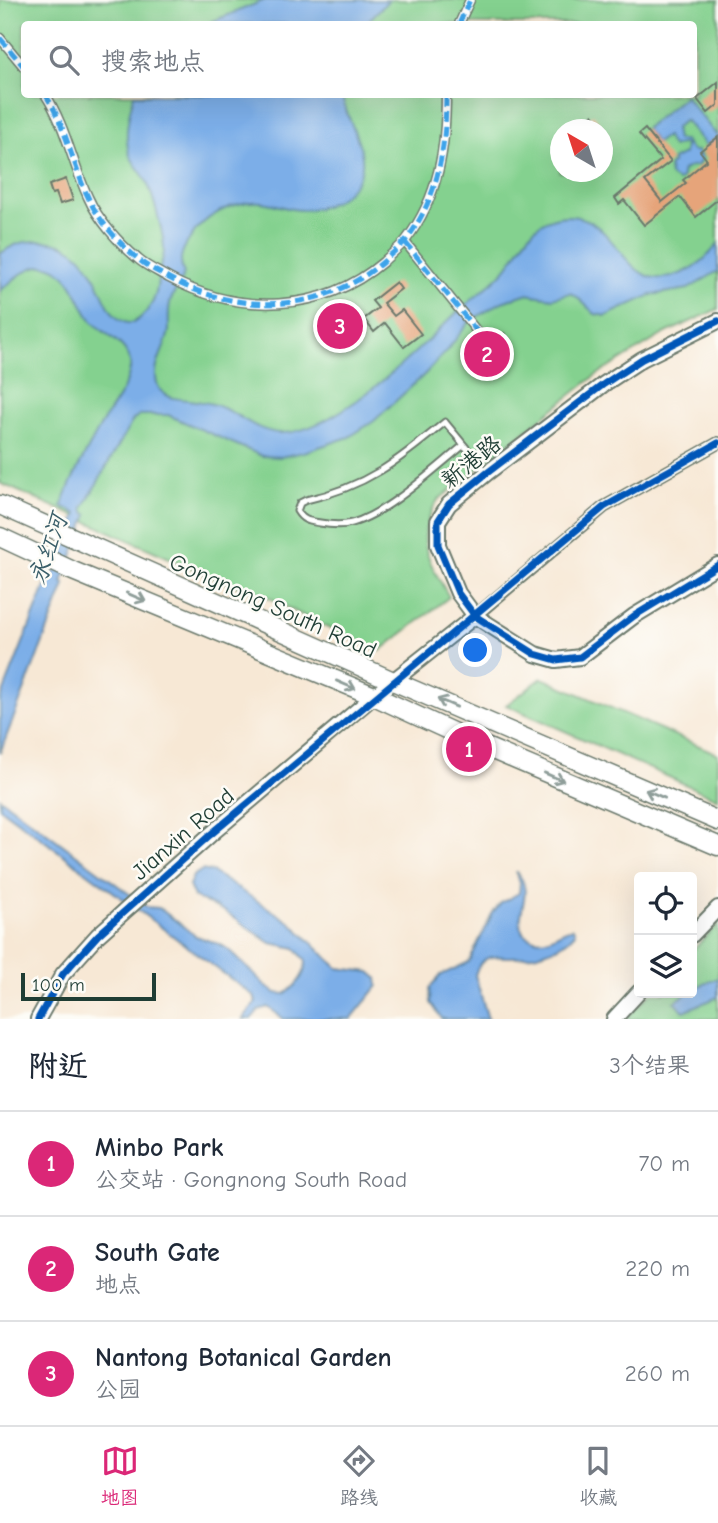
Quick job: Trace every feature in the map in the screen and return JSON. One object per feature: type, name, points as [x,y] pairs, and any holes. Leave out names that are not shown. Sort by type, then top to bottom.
[{"type":"main road","name":"Gongnong South Road","points":[[0,505],[393,681],[718,821]]},
{"type":"main road","name":"Gongnong South Road","points":[[0,537],[49,561],[374,696],[485,747],[718,846]]},
{"type":"street","points":[[460,21],[470,0]]},
{"type":"street","points":[[0,38],[21,63]]},
{"type":"street","points":[[47,98],[62,128],[88,199],[123,245],[154,270],[187,287],[232,302],[259,305],[303,300],[350,285],[375,269],[405,242],[431,195],[443,155],[446,98]]},
{"type":"street","points":[[405,242],[496,355]]},
{"type":"street","name":"新港路","points":[[718,321],[642,359],[623,372],[487,473],[449,504],[438,521],[438,545],[458,593],[475,616],[535,654],[556,660],[580,657],[634,616],[718,565]]},
{"type":"street","points":[[475,616],[604,507],[718,443]]},
{"type":"street","name":"Jianxin Road","points":[[38,1019],[63,974],[98,935],[209,835],[374,696],[475,616]]},
{"type":"street","points":[[697,930],[718,908]]},
{"type":"street","points":[[614,1019],[634,997]]},
{"type":"lane","points":[[464,445],[390,503],[355,522],[342,525],[304,520],[297,511],[300,503],[306,500],[354,486],[378,474],[445,422],[462,442],[478,463],[487,473]]},
{"type":"green space","points":[[0,0],[718,0],[718,309],[664,334],[595,376],[438,500],[426,527],[426,550],[449,597],[380,651],[317,623],[262,594],[219,580],[0,483]]},
{"type":"green space","points":[[542,678],[718,754],[718,799],[506,705]]},
{"type":"green space","points":[[718,924],[718,1019],[626,1019],[646,998],[697,998],[697,946]]},
{"type":"water","points":[[265,0],[389,0],[368,21],[213,21]]},
{"type":"water","points":[[133,98],[343,98],[361,153],[361,171],[357,181],[333,202],[313,209],[292,209],[250,202],[229,207],[210,217],[195,232],[184,249],[181,261],[184,274],[170,303],[168,337],[156,372],[161,391],[174,398],[218,406],[271,432],[300,430],[323,421],[372,390],[498,277],[539,225],[557,217],[569,216],[586,220],[600,228],[632,265],[644,274],[659,278],[677,275],[695,267],[718,244],[718,271],[688,289],[651,295],[606,316],[595,314],[570,293],[553,298],[525,294],[502,302],[470,321],[425,374],[374,421],[349,437],[307,451],[281,457],[262,456],[168,415],[139,415],[133,420],[83,508],[88,515],[62,582],[65,585],[0,753],[0,701],[77,514],[62,506],[85,455],[125,385],[130,361],[123,347],[92,321],[71,283],[59,271],[44,266],[30,269],[0,291],[0,254],[14,245],[28,242],[61,244],[76,253],[88,265],[109,307],[117,317],[131,323],[145,313],[156,294],[164,246],[150,191],[129,153],[129,116]]},
{"type":"water","points":[[683,98],[687,98],[718,137],[706,146],[685,120],[675,128],[677,140],[684,140],[702,159],[697,166],[683,170],[681,180],[678,181],[670,176],[669,167],[672,160],[684,154],[685,144],[672,147],[666,136],[656,143],[645,129]]},
{"type":"water","points":[[0,798],[147,907],[159,908],[196,936],[230,951],[276,993],[285,994],[296,984],[304,971],[306,961],[295,948],[271,943],[224,911],[194,897],[189,886],[193,876],[202,870],[212,872],[290,922],[338,968],[370,972],[377,978],[378,986],[351,1019],[284,1019],[268,1007],[259,1010],[251,1019],[243,1019],[256,1002],[254,996],[0,808]]},
{"type":"water","points":[[515,871],[525,890],[520,919],[525,934],[540,940],[573,928],[575,933],[562,944],[545,952],[485,959],[475,975],[488,1019],[442,1019],[431,1003],[430,988],[441,975],[469,962],[492,914],[501,903],[519,893],[520,883]]},
{"type":"water","points":[[718,978],[718,997],[684,1011],[675,1002],[680,998],[697,998],[697,987]]},
{"type":"building","points":[[718,82],[718,105],[708,113],[697,99]]},
{"type":"building","points":[[645,129],[671,161],[645,181],[662,202],[686,183],[683,180],[707,160],[700,151],[718,137],[718,199],[696,217],[680,197],[644,225],[624,200],[619,204],[615,198],[661,160],[639,134]]},
{"type":"building","points":[[66,179],[73,200],[60,204],[49,185]]},
{"type":"building","points":[[396,282],[401,289],[383,303],[394,316],[402,310],[421,334],[404,347],[385,323],[374,332],[364,319],[378,308],[372,301]]},
{"type":"building","points":[[504,333],[512,343],[501,351],[494,341]]},
{"type":"building","points":[[483,350],[491,359],[477,370],[470,360]]},
{"type":"marked path","points":[[460,21],[470,0]]},
{"type":"marked path","points":[[0,38],[21,63]]},
{"type":"marked path","points":[[47,98],[92,206],[110,231],[131,253],[149,267],[196,290],[251,303],[307,300],[334,292],[383,262],[406,240],[417,224],[433,189],[442,152],[446,98]]},
{"type":"marked path","points":[[405,242],[496,355]]},
{"type":"cycle path","points":[[718,321],[642,359],[604,384],[449,504],[438,521],[438,545],[458,593],[475,616],[535,654],[556,660],[580,657],[634,616],[718,565]]},
{"type":"cycle path","points":[[38,1019],[63,974],[98,935],[210,835],[604,507],[718,443]]},
{"type":"place","name":"Nantong Botanical Garden","points":[[340,326]]},
{"type":"place","name":"South Gate","points":[[487,354]]},
{"type":"place","name":"Minbo Park","points":[[469,749]]},
{"type":"water label","name":"永红河","points":[[48,549]]}]
